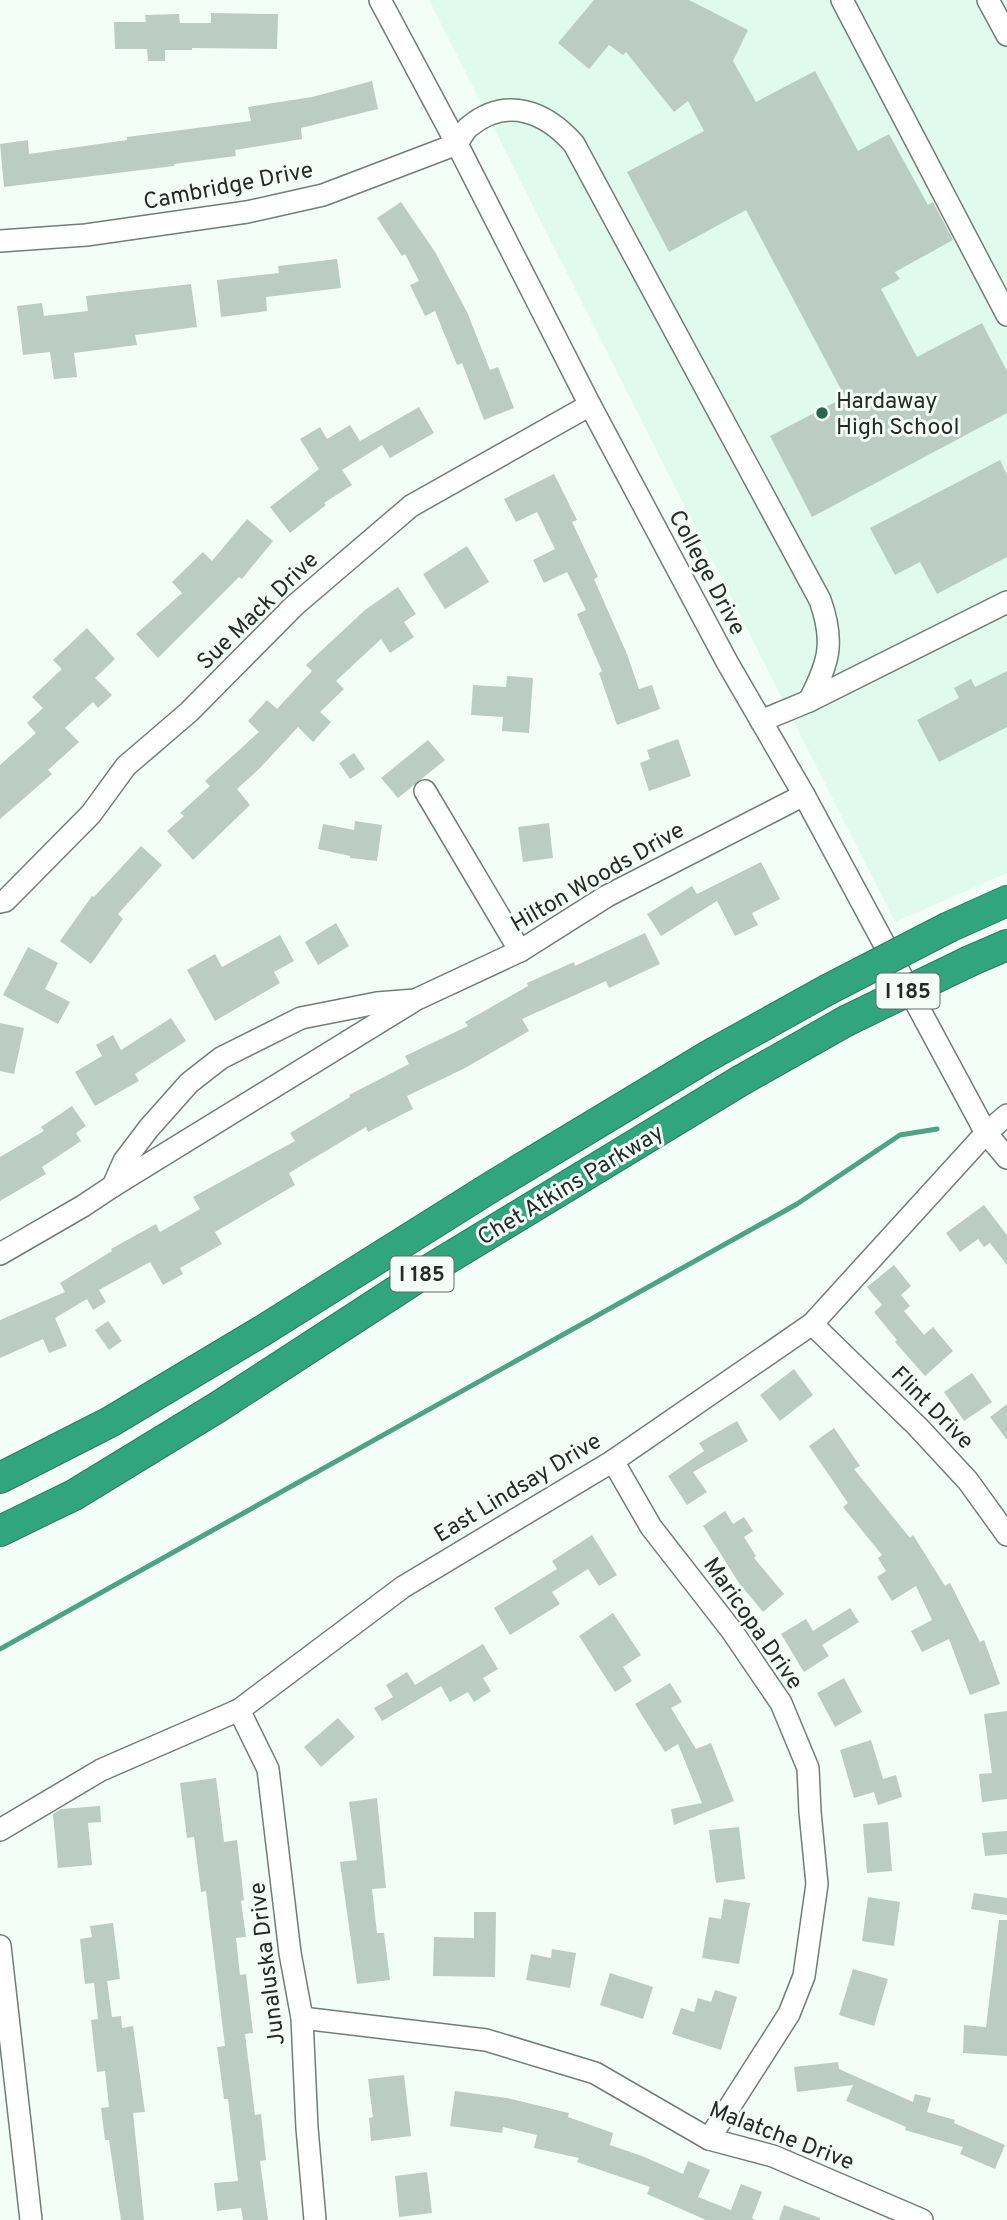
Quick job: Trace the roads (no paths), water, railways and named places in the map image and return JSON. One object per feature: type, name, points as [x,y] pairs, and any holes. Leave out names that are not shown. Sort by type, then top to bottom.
[{"type":"highway","name":"Chet Atkins Parkway","points":[[0,1478],[110,1422],[710,1055],[827,990],[949,927],[1007,901]]},
{"type":"highway","name":"Chet Atkins Parkway","points":[[0,1531],[85,1488],[218,1407],[424,1273],[740,1081],[846,1021],[1007,945]]},
{"type":"street","name":"College Drive","points":[[380,0],[727,662],[804,795],[986,1133],[1007,1158]]},
{"type":"street","points":[[842,0],[1007,315]]},
{"type":"street","points":[[988,0],[1007,35]]},
{"type":"street","points":[[457,144],[468,127],[499,111],[533,113],[551,121],[574,144],[820,600],[828,622],[829,645],[824,673],[809,701]]},
{"type":"street","name":"Cambridge Drive","points":[[0,241],[86,235],[247,212],[323,195],[457,144]]},
{"type":"street","name":"Sue Mack Drive","points":[[2,903],[92,814],[126,766],[189,712],[294,606],[411,506],[590,405]]},
{"type":"street","points":[[761,721],[809,701],[1007,602]]},
{"type":"street","points":[[425,791],[520,951]]},
{"type":"street","name":"Hilton Woods Drive","points":[[0,1254],[83,1206],[415,1000],[520,951],[607,896],[804,795]]},
{"type":"street","name":"Hilton Woods Drive","points":[[113,1186],[124,1161],[149,1128],[189,1083],[221,1058],[301,1018],[377,1003],[415,1000]]},
{"type":"street","name":"East Lindsay Drive","points":[[0,1829],[101,1770],[239,1710],[402,1587],[613,1461],[811,1324],[986,1133],[1007,1115]]},
{"type":"street","name":"Flint Drive","points":[[811,1324],[918,1427],[960,1472],[1007,1535]]},
{"type":"street","name":"Maricopa Drive","points":[[613,1461],[651,1527],[732,1630],[781,1703],[808,1768],[817,1884],[804,1976],[789,2014],[709,2139]]},
{"type":"street","name":"Junaluska Drive","points":[[239,1710],[268,1769],[290,1953],[302,2018],[315,2220]]},
{"type":"street","points":[[0,1946],[10,2124],[31,2220]]},
{"type":"street","name":"Malatche Drive","points":[[302,2018],[472,2038],[595,2073],[709,2139],[773,2156],[922,2220]]},
{"type":"waterway","points":[[0,1649],[797,1204],[900,1135],[937,1129]]},
{"type":"place","name":"Hardaway High School","points":[[822,413]]}]
